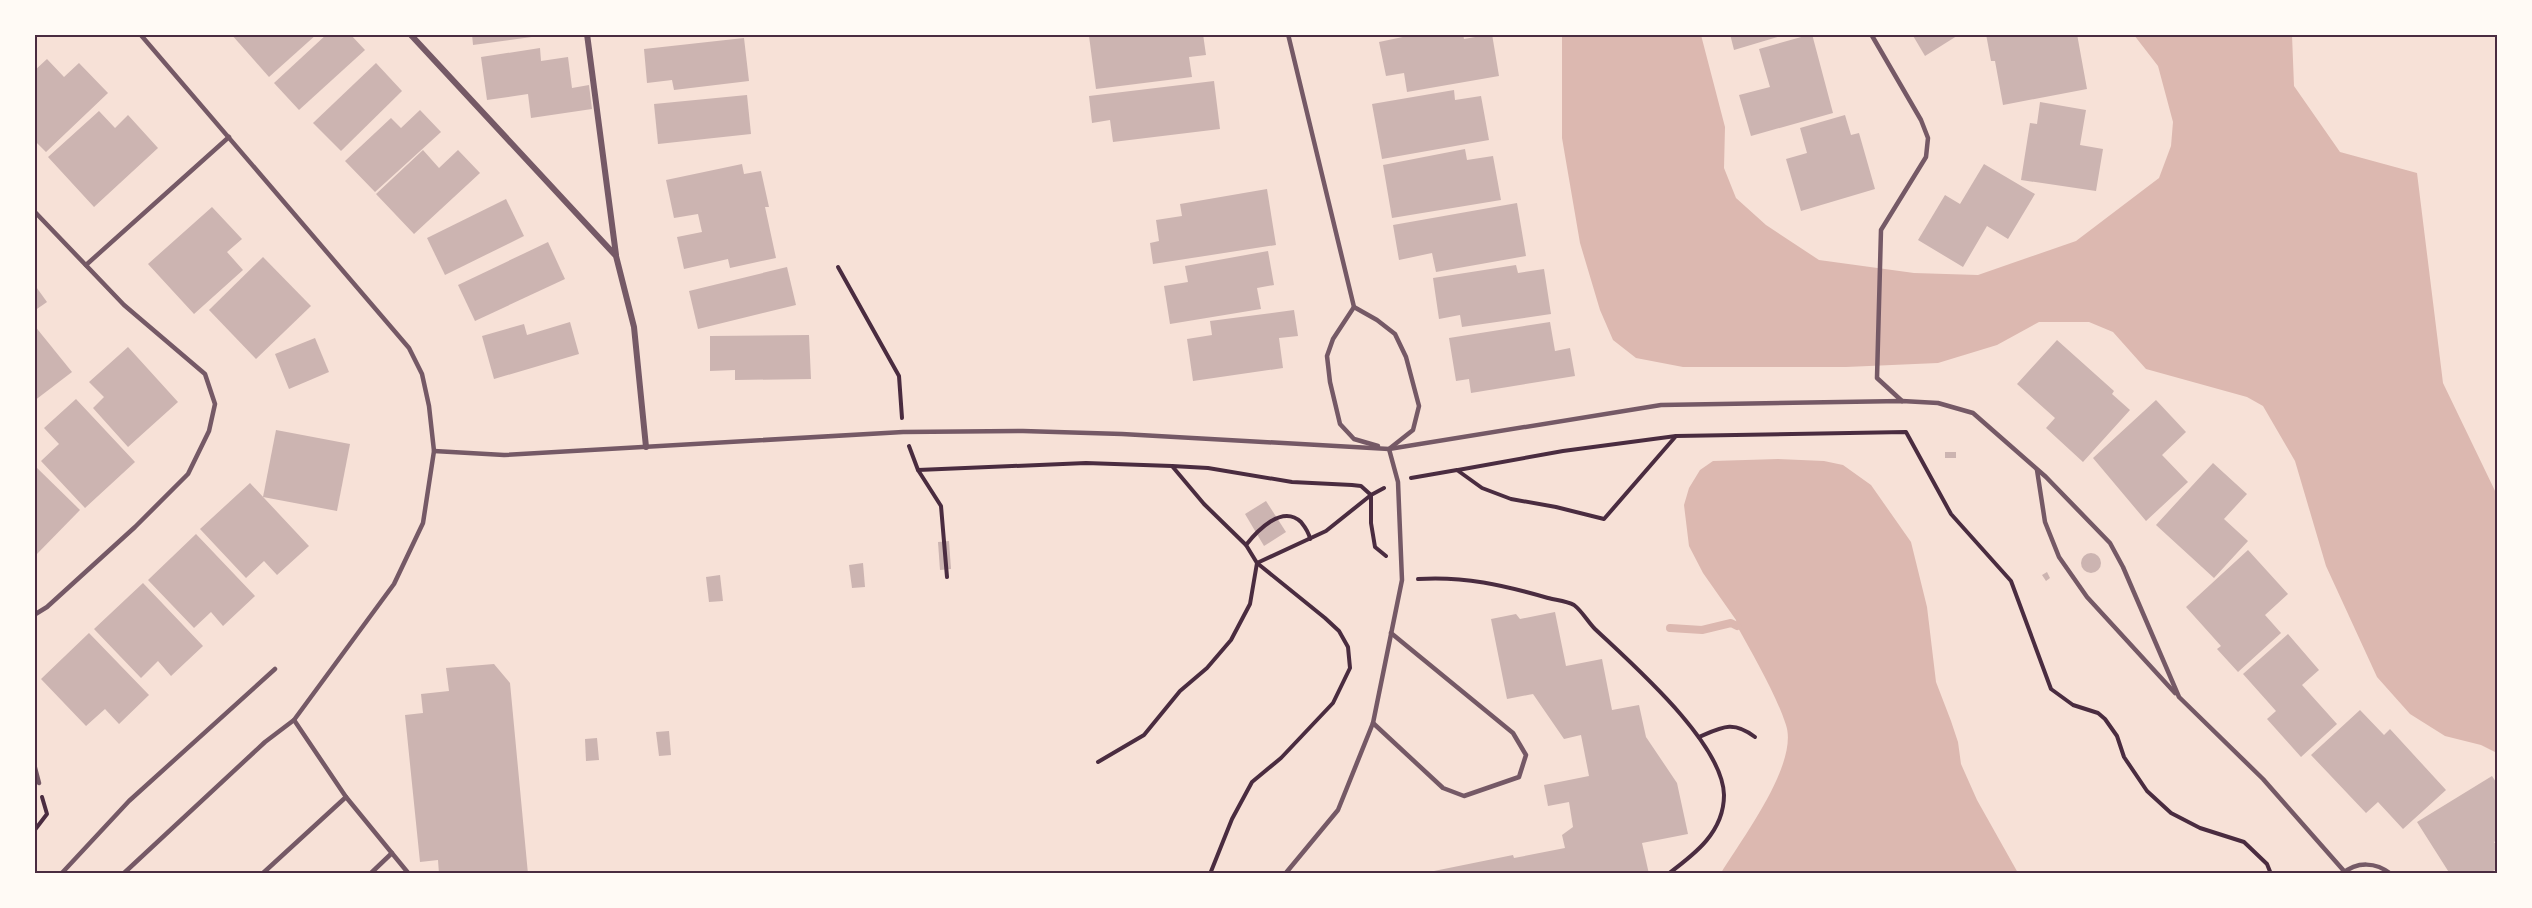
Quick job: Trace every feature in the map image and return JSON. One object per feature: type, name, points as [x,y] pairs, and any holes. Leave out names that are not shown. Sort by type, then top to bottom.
[{"type":"street","points":[[410,34],[616,256]]},
{"type":"street","points":[[587,34],[616,256],[634,327],[646,447]]},
{"type":"lane","points":[[123,873],[265,742],[294,720],[394,585],[423,523],[434,451],[429,406],[422,374],[409,348],[140,34]]},
{"type":"lane","points":[[1288,34],[1354,307],[1333,339],[1327,356],[1340,424],[1353,440],[1389,449]]},
{"type":"lane","points":[[1871,34],[1921,120],[1928,138],[1926,157],[1881,230],[1877,378],[1902,402]]},
{"type":"lane","points":[[86,265],[229,137]]},
{"type":"lane","points":[[34,211],[124,305],[205,374],[215,404],[209,431],[188,474],[135,527],[47,607],[34,615]]},
{"type":"lane","points":[[1354,307],[1395,334],[1406,357],[1419,406],[1413,430],[1389,449]]},
{"type":"lane","points":[[434,451],[504,454],[903,432],[1023,431],[1122,434],[1389,449],[1661,405],[1938,403],[1973,412],[2037,470],[2110,543],[2117,554],[2179,697]]},
{"type":"lane","points":[[1285,873],[1338,810],[1373,723],[1402,580],[1398,482],[1389,449]]},
{"type":"lane","points":[[2037,470],[2045,522],[2059,557],[2087,597],[2179,697],[2263,778],[2343,872],[2367,864],[2379,866],[2391,873]]},
{"type":"lane","points":[[1373,723],[1443,788],[1464,796],[1519,777],[1526,755],[1513,733],[1391,633]]},
{"type":"lane","points":[[61,873],[129,801],[275,669]]},
{"type":"lane","points":[[294,720],[346,797],[409,873]]},
{"type":"lane","points":[[34,764],[39,783]]},
{"type":"lane","points":[[262,873],[346,797]]},
{"type":"lane","points":[[370,873],[392,853]]},
{"type":"path","points":[[1257,563],[1326,531],[1371,495],[1398,482],[1423,475],[1563,451],[1676,436],[1906,432],[1952,514],[2011,581],[2051,689],[2068,702],[2098,713],[2105,719],[2117,736],[2124,757],[2147,791],[2171,813],[2200,828],[2244,842],[2266,864],[2271,873]]},
{"type":"path","points":[[1457,470],[1482,488],[1511,499],[1604,519],[1676,436]]},
{"type":"path","points":[[918,470],[1086,463],[1172,466],[1208,468],[1292,482],[1361,486],[1371,495],[1371,524],[1375,547],[1391,559],[1401,558]]},
{"type":"path","points":[[1172,466],[1204,504],[1246,545],[1257,563],[1339,631],[1348,647],[1350,668],[1333,703],[1281,758],[1252,782],[1232,819],[1210,873]]},
{"type":"path","points":[[1246,545],[1256,532],[1285,516],[1296,519],[1303,525],[1310,539]]},
{"type":"path","points":[[1098,762],[1144,735],[1180,692],[1207,669],[1232,640],[1251,604],[1257,563]]},
{"type":"path","points":[[1402,580],[1466,578],[1574,605],[1592,626],[1640,670],[1699,737],[1721,779],[1724,796],[1721,812],[1710,838],[1696,853],[1668,873]]},
{"type":"path","points":[[1699,737],[1729,726],[1741,727],[1755,736]]},
{"type":"path","points":[[34,831],[47,814],[39,783]]},
{"type":"shaded area","points":[[1562,35],[1701,35],[1725,127],[1724,168],[1736,198],[1766,225],[1819,260],[1914,273],[1978,275],[2076,241],[2159,178],[2171,146],[2173,122],[2158,66],[2134,35],[2292,35],[2294,86],[2340,152],[2417,173],[2443,383],[2497,495],[2497,753],[2481,745],[2445,736],[2410,714],[2377,677],[2326,566],[2295,461],[2263,406],[2247,397],[2146,369],[2113,332],[2089,322],[2039,322],[1997,345],[1938,363],[1846,367],[1683,367],[1636,358],[1613,340],[1600,310],[1580,243],[1562,138]]},
{"type":"shaded area","points":[[1778,459],[1824,461],[1843,465],[1871,485],[1911,542],[1927,607],[1936,682],[1958,742],[1961,764],[1977,800],[2018,873],[1721,873],[1766,801],[1784,760],[1788,741],[1782,713],[1736,620],[1703,573],[1689,546],[1684,505],[1689,488],[1700,470],[1713,461]]},
{"type":"building","points":[[231,34],[317,34],[269,77]]},
{"type":"building","points":[[327,34],[350,34],[365,50],[299,110],[274,83]]},
{"type":"building","points":[[472,34],[539,34],[539,36],[473,45]]},
{"type":"building","points":[[1099,34],[1203,34],[1206,55],[1189,57],[1192,77],[1096,89],[1089,36]]},
{"type":"building","points":[[1417,34],[1463,34],[1464,39],[1492,34],[1499,76],[1407,92],[1404,73],[1386,76],[1379,42]]},
{"type":"building","points":[[1730,34],[1784,34],[1784,35],[1734,50]]},
{"type":"building","points":[[1812,34],[1833,113],[1751,136],[1739,95],[1770,87],[1759,49]]},
{"type":"building","points":[[1912,34],[1960,34],[1925,56]]},
{"type":"building","points":[[1986,34],[2077,34],[2087,89],[2003,105],[1995,61],[1991,61]]},
{"type":"building","points":[[744,38],[749,81],[674,90],[672,80],[647,83],[644,49]]},
{"type":"building","points":[[540,48],[541,61],[568,57],[572,88],[589,85],[592,109],[531,118],[528,94],[487,100],[481,57]]},
{"type":"building","points":[[47,59],[64,77],[79,63],[108,93],[46,152],[34,140],[34,71]]},
{"type":"building","points":[[376,63],[402,91],[341,151],[313,123]]},
{"type":"building","points":[[1214,81],[1220,129],[1113,142],[1110,120],[1092,123],[1089,96]]},
{"type":"building","points":[[1454,90],[1455,100],[1481,96],[1489,140],[1382,159],[1372,104]]},
{"type":"building","points":[[747,95],[751,134],[658,144],[654,104]]},
{"type":"building","points":[[2040,102],[2086,110],[2080,145],[2103,149],[2096,191],[2021,180],[2030,123],[2037,124]]},
{"type":"building","points":[[420,110],[441,132],[375,192],[345,161],[391,118],[401,128]]},
{"type":"building","points":[[99,111],[115,128],[128,115],[158,148],[94,207],[48,157]]},
{"type":"building","points":[[1845,115],[1851,135],[1859,133],[1875,189],[1801,211],[1786,159],[1807,153],[1800,128]]},
{"type":"building","points":[[1465,149],[1467,160],[1493,156],[1501,200],[1392,218],[1383,165]]},
{"type":"building","points":[[423,150],[439,168],[458,150],[480,173],[414,234],[376,194]]},
{"type":"building","points":[[742,164],[744,174],[761,171],[769,207],[765,207],[776,258],[730,268],[728,259],[684,269],[677,237],[702,232],[698,214],[674,218],[666,180]]},
{"type":"building","points":[[1984,164],[2035,194],[2008,239],[1987,226],[1963,267],[1918,240],[1945,195],[1960,204]]},
{"type":"building","points":[[1267,189],[1276,245],[1153,264],[1150,243],[1159,241],[1156,220],[1182,216],[1180,204]]},
{"type":"building","points":[[506,199],[524,236],[445,275],[427,238]]},
{"type":"building","points":[[1517,203],[1526,256],[1436,272],[1432,253],[1399,260],[1393,225]]},
{"type":"building","points":[[212,207],[242,239],[227,252],[243,270],[194,314],[148,264]]},
{"type":"building","points":[[548,242],[565,279],[475,321],[458,285]]},
{"type":"building","points":[[1268,251],[1274,285],[1257,288],[1261,309],[1170,324],[1164,286],[1188,282],[1185,266]]},
{"type":"building","points":[[263,257],[311,306],[256,359],[209,310]]},
{"type":"building","points":[[1516,265],[1518,273],[1544,269],[1551,314],[1462,327],[1460,315],[1439,319],[1433,278]]},
{"type":"building","points":[[787,267],[796,305],[698,329],[689,291]]},
{"type":"building","points":[[34,284],[47,302],[34,311]]},
{"type":"building","points":[[1294,310],[1298,336],[1279,338],[1283,368],[1193,381],[1187,339],[1212,335],[1210,321]]},
{"type":"building","points":[[570,322],[579,354],[494,379],[482,336],[524,324],[527,335]]},
{"type":"building","points":[[1550,322],[1555,351],[1570,348],[1575,376],[1471,393],[1469,379],[1456,381],[1449,338]]},
{"type":"building","points":[[34,325],[72,372],[34,401]]},
{"type":"building","points":[[809,335],[811,379],[735,380],[735,370],[710,371],[710,336]]},
{"type":"building","points":[[315,338],[329,372],[289,389],[275,354]]},
{"type":"building","points":[[2057,340],[2114,391],[2112,394],[2130,410],[2083,462],[2046,428],[2055,418],[2017,384]]},
{"type":"building","points":[[128,347],[178,402],[128,447],[93,408],[104,397],[89,382]]},
{"type":"building","points":[[76,399],[135,462],[85,508],[41,461],[59,444],[44,428]]},
{"type":"building","points":[[2156,400],[2186,432],[2162,455],[2188,482],[2146,521],[2093,458]]},
{"type":"building","points":[[276,430],[350,444],[337,511],[263,497]]},
{"type":"building","points":[[1945,452],[1956,452],[1956,458],[1945,458]]},
{"type":"building","points":[[2213,463],[2247,494],[2224,519],[2248,541],[2214,578],[2156,525]]},
{"type":"building","points":[[34,465],[80,510],[34,557]]},
{"type":"building","points":[[250,483],[309,546],[277,575],[264,561],[246,578],[200,529]]},
{"type":"building","points":[[1266,501],[1286,532],[1264,546],[1245,514]]},
{"type":"building","points":[[196,534],[255,596],[223,626],[211,612],[194,628],[148,580]]},
{"type":"building","points":[[949,541],[951,569],[940,570],[938,542]]},
{"type":"building","points":[[2248,550],[2288,594],[2265,615],[2281,633],[2238,672],[2217,649],[2221,646],[2186,607]]},
{"type":"building","points":[[2091,553],[2098,556],[2101,563],[2098,570],[2091,573],[2084,570],[2081,563],[2084,556]]},
{"type":"building","points":[[863,563],[865,587],[852,588],[849,565]]},
{"type":"building","points":[[2047,572],[2050,578],[2046,581],[2042,575]]},
{"type":"building","points":[[720,575],[723,601],[709,602],[706,577]]},
{"type":"building","points":[[143,583],[203,646],[171,676],[158,661],[141,678],[94,629]]},
{"type":"building","points":[[1555,612],[1566,666],[1602,659],[1612,710],[1639,705],[1646,737],[1677,783],[1688,834],[1642,843],[1649,874],[1435,874],[1434,871],[1513,855],[1514,858],[1565,848],[1562,835],[1573,827],[1569,802],[1548,806],[1544,785],[1589,776],[1581,735],[1564,739],[1533,694],[1507,699],[1491,619],[1516,614],[1520,619]]},
{"type":"building","points":[[89,633],[149,695],[119,724],[105,709],[86,726],[41,679]]},
{"type":"building","points":[[2288,634],[2319,670],[2302,685],[2337,724],[2301,757],[2267,719],[2276,711],[2243,674]]},
{"type":"building","points":[[494,664],[510,683],[528,874],[439,874],[438,860],[420,862],[405,715],[423,713],[421,694],[449,691],[446,668]]},
{"type":"building","points":[[2360,710],[2384,735],[2390,729],[2446,790],[2403,829],[2378,802],[2366,813],[2311,755]]},
{"type":"building","points":[[669,731],[671,755],[659,756],[656,732]]},
{"type":"building","points":[[597,738],[599,760],[586,761],[585,739]]},
{"type":"building","points":[[2492,776],[2498,785],[2498,840],[2494,842],[2498,847],[2498,868],[2488,874],[2450,874],[2417,822]]},
{"type":"waterway","points":[[1670,628],[1702,630],[1731,623],[1737,626]]}]
